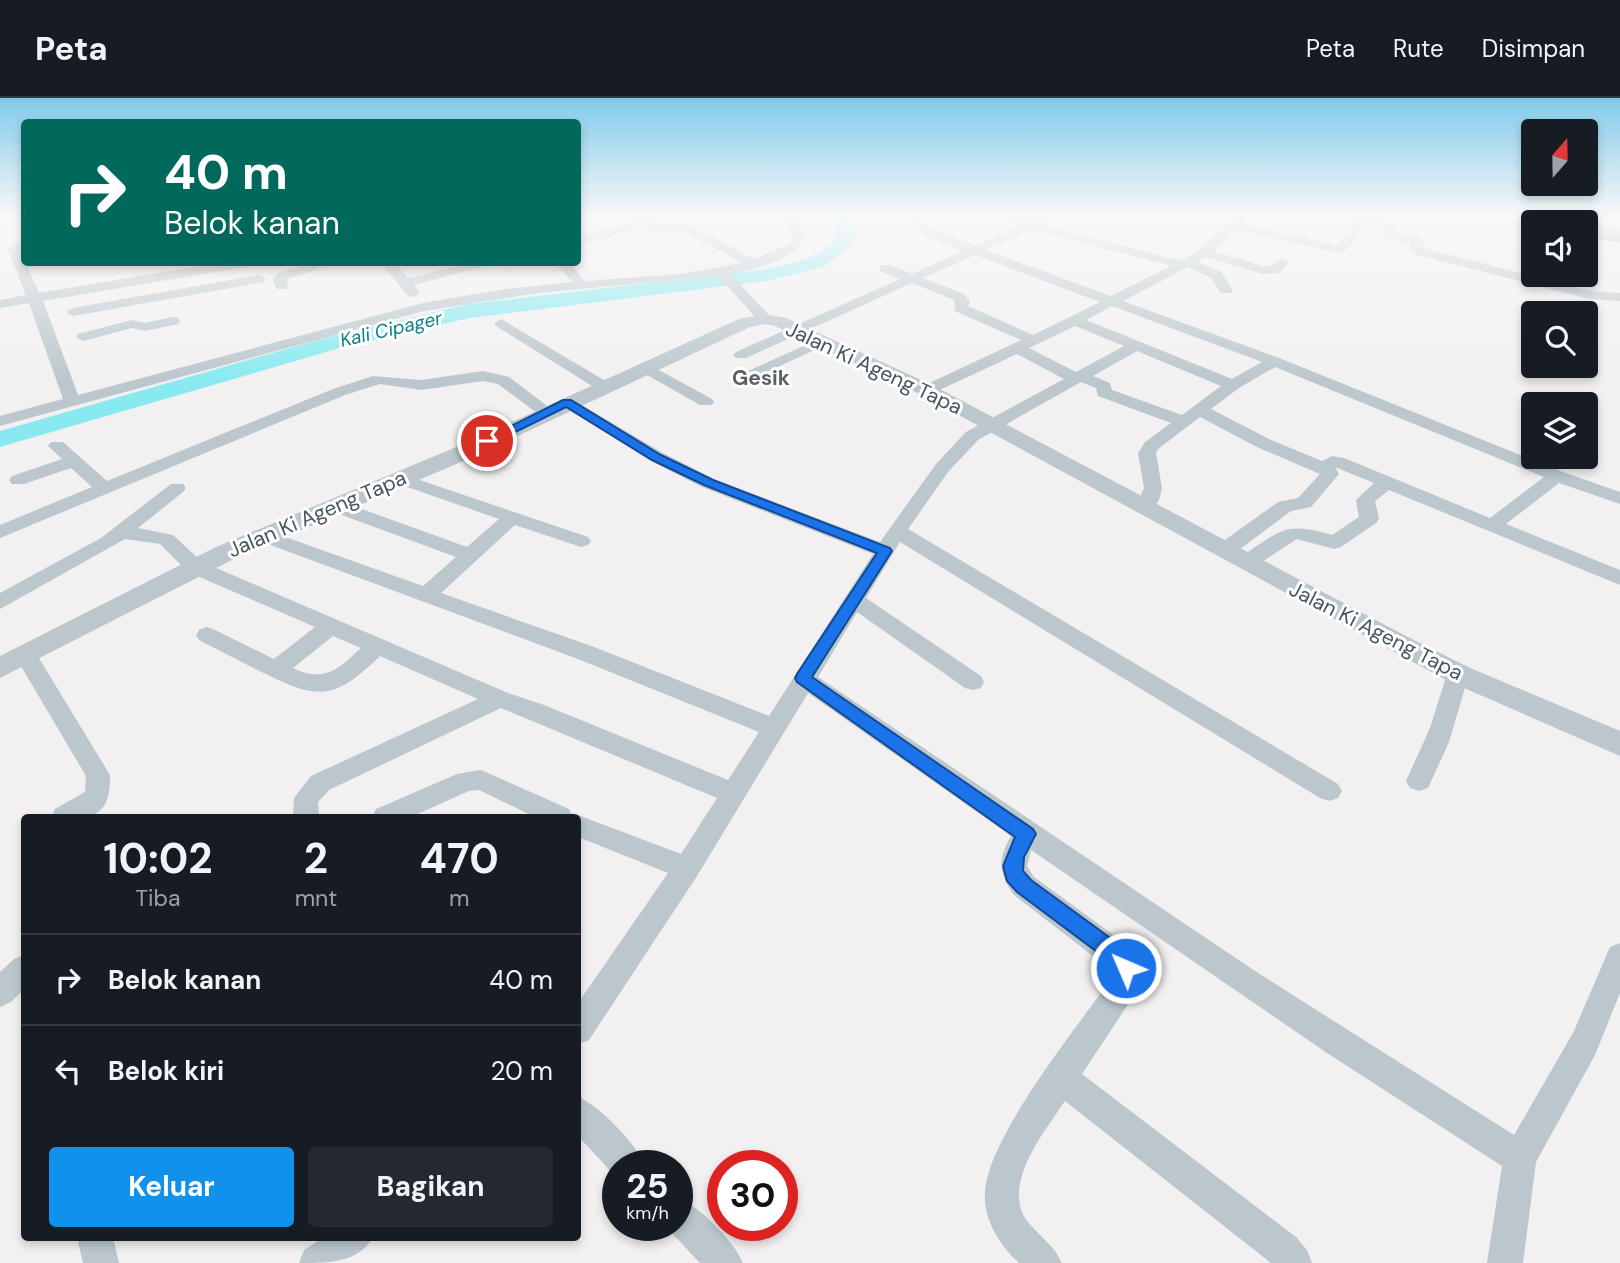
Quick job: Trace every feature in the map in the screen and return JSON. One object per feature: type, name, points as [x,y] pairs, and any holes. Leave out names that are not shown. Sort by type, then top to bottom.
[{"type":"street","points":[[23,272],[72,401]]},
{"type":"street","points":[[37,304],[197,272]]},
{"type":"street","points":[[73,312],[204,289],[212,298],[256,286],[253,272]]},
{"type":"street","points":[[282,286],[279,279],[296,272]]},
{"type":"street","points":[[394,272],[423,307]]},
{"type":"street","points":[[405,283],[450,272]]},
{"type":"street","points":[[572,272],[581,284]]},
{"type":"street","points":[[897,272],[959,297],[963,302],[960,308],[1077,377],[1101,384],[1104,393],[1192,416],[1324,468],[1331,474],[1304,503],[1286,506],[1268,516],[1225,550]]},
{"type":"street","points":[[741,355],[930,272]]},
{"type":"street","points":[[1034,272],[1274,361],[1620,498]]},
{"type":"street","points":[[927,390],[1168,272]]},
{"type":"street","points":[[1209,272],[1216,275],[1226,290]]},
{"type":"street","points":[[1503,272],[1592,295],[1620,297]]},
{"type":"street","points":[[0,421],[423,307],[485,295],[721,273],[761,315]]},
{"type":"street","points":[[0,304],[70,305],[83,337],[172,317]]},
{"type":"street","name":"Jalan Ki Ageng Tapa","points":[[0,668],[195,567],[402,479],[761,315],[927,390],[1458,674],[1620,744]]},
{"type":"street","points":[[1074,320],[1233,385]]},
{"type":"street","points":[[501,323],[603,386]]},
{"type":"street","points":[[756,371],[823,341]]},
{"type":"street","points":[[581,1025],[687,868],[772,727],[891,541],[960,447],[972,436],[1135,346]]},
{"type":"street","points":[[1144,506],[1155,491],[1147,453],[1151,446],[1233,385],[1274,361]]},
{"type":"street","points":[[646,368],[706,402]]},
{"type":"street","points":[[0,532],[339,392],[379,379],[401,383],[494,377],[708,483],[891,541],[1329,791]]},
{"type":"street","points":[[57,446],[104,488]]},
{"type":"street","points":[[18,480],[75,461]]},
{"type":"street","points":[[1324,468],[1332,461],[1338,462],[1620,578]]},
{"type":"street","points":[[1493,525],[1558,475]]},
{"type":"street","points":[[402,479],[582,541]]},
{"type":"street","points":[[1268,516],[1298,533],[1334,543],[1369,519],[1366,500],[1387,482]]},
{"type":"street","points":[[0,602],[79,559],[121,532],[177,488]]},
{"type":"street","points":[[63,506],[78,521]]},
{"type":"street","points":[[338,507],[470,555]]},
{"type":"street","points":[[426,596],[511,518]]},
{"type":"street","points":[[121,532],[155,536],[195,567],[500,699],[536,711],[732,793]]},
{"type":"street","points":[[1247,562],[1298,533]]},
{"type":"street","points":[[264,536],[586,653],[772,727]]},
{"type":"street","points":[[855,600],[973,682]]},
{"type":"street","points":[[275,669],[331,626]]},
{"type":"street","points":[[207,635],[304,683],[331,684],[378,645]]},
{"type":"street","points":[[26,656],[98,775],[98,796],[93,802],[70,814]]},
{"type":"street","points":[[1419,780],[1433,754],[1458,674]]},
{"type":"street","points":[[803,678],[1026,834],[1374,1068],[1520,1158]]},
{"type":"street","points":[[306,814],[305,801],[310,791],[320,783],[500,699]]},
{"type":"street","points":[[392,814],[466,781],[481,780],[554,814]]},
{"type":"street","points":[[581,827],[687,868]]},
{"type":"street","points":[[1026,834],[1015,855],[1012,866],[1014,875],[1024,886],[1120,957],[1126,968],[1125,984],[1008,1162],[1001,1186],[1003,1207],[1013,1231],[1044,1263]]},
{"type":"street","points":[[1505,1263],[1520,1158],[1584,1044],[1620,957]]},
{"type":"street","points":[[0,992],[21,972]]},
{"type":"street","points":[[1061,1078],[1283,1250],[1294,1263]]},
{"type":"street","points":[[581,1115],[614,1150]]},
{"type":"street","points":[[693,1230],[725,1263]]},
{"type":"street","points":[[96,1241],[101,1263]]},
{"type":"street","points":[[317,1263],[349,1241]]},
{"type":"waterway","name":"Kali Cipager","points":[[0,439],[333,343],[469,311],[777,272]]},
{"type":"district","name":"Gesik","points":[[761,378]]},
{"type":"route","points":[[487,441],[567,403],[657,457],[708,483],[885,551],[803,678],[1026,834],[1015,855],[1012,866],[1014,875],[1024,886],[1120,957],[1126,968]]}]
